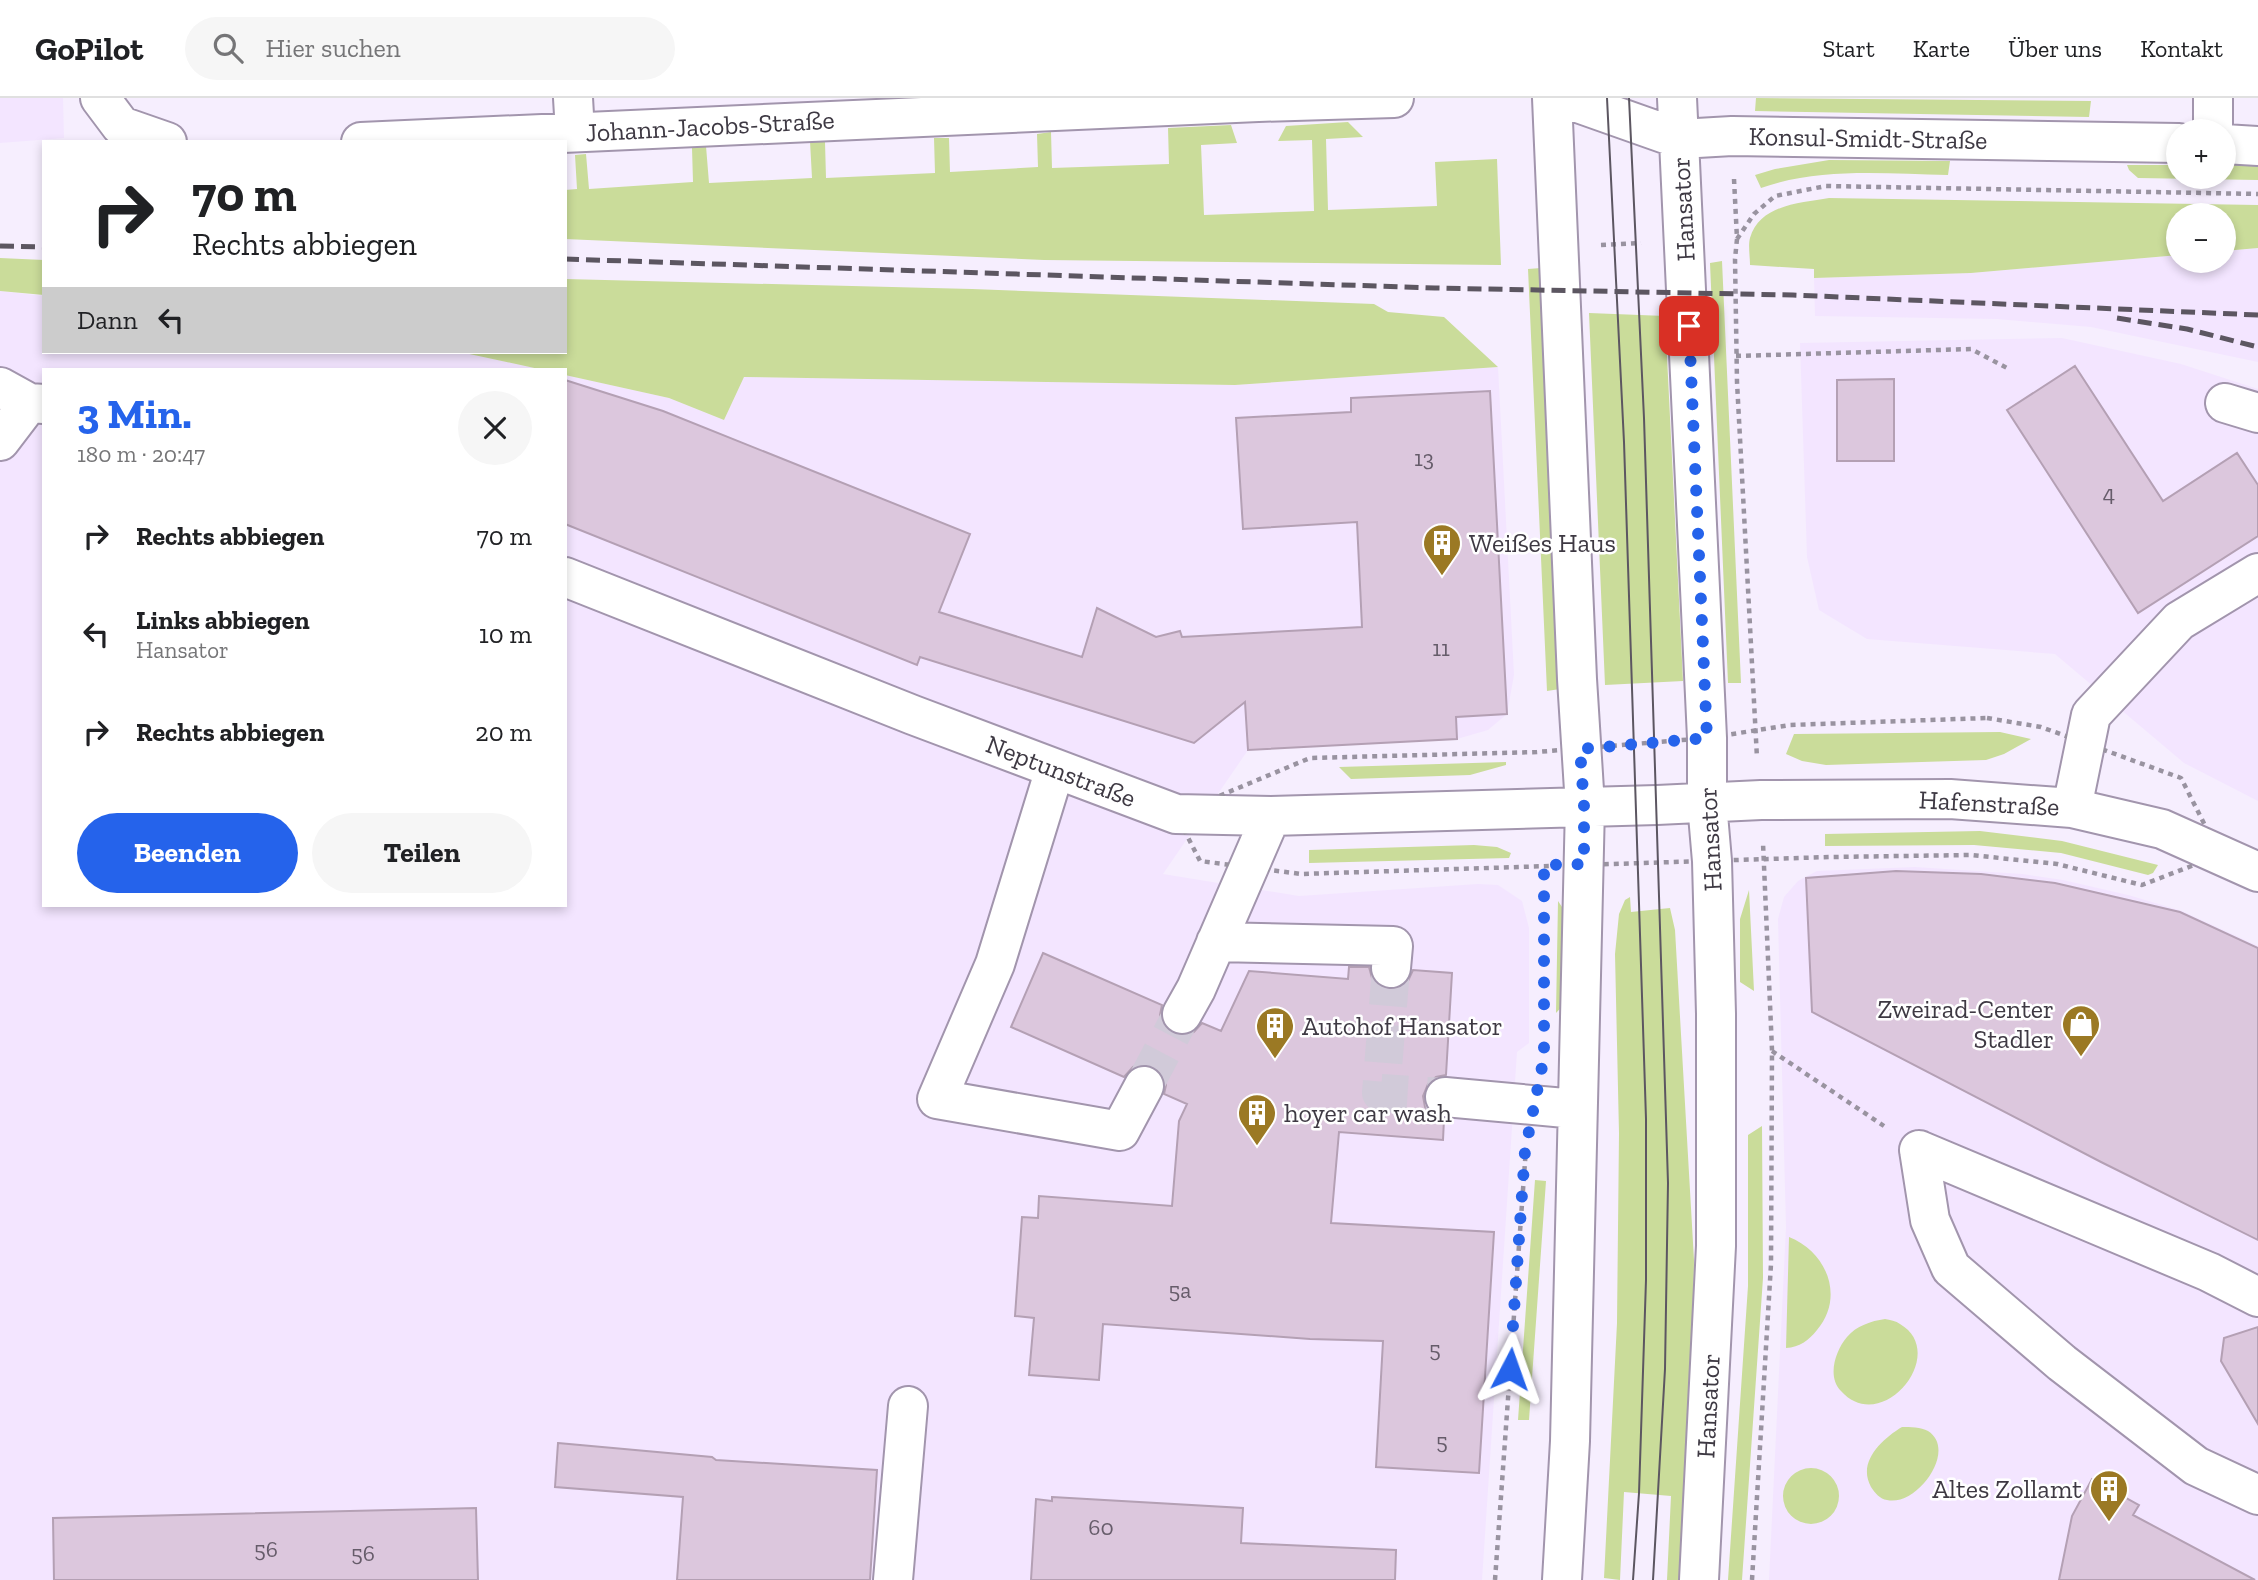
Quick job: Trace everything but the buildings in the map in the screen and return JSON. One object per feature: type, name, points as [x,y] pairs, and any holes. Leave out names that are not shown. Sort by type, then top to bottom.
[{"type":"street","points":[[100,98],[121,126],[161,140]]},
{"type":"street","name":"Johann-Jacobs-Straße","points":[[377,140],[574,115],[1394,98]]},
{"type":"street","points":[[1552,98],[1584,806],[1570,1441],[1562,1580]]},
{"type":"street","name":"Konsul-Smidt-Straße","points":[[1563,98],[1680,139],[1773,137],[2166,143]]},
{"type":"street","name":"Hansator","points":[[1677,98],[1707,738],[1707,803],[1712,861],[1716,1014],[1716,1245],[1699,1580]]},
{"type":"street","points":[[2213,98],[2213,119]]},
{"type":"street","points":[[2236,145],[2258,146]]},
{"type":"street","points":[[0,441],[24,398]]},
{"type":"street","points":[[2071,808],[2091,715],[2179,621],[2258,573]]},
{"type":"street","name":"Neptunstraße","points":[[567,578],[913,715],[1175,814],[1271,816],[1584,806]]},
{"type":"street","points":[[1055,769],[995,964],[937,1099],[1120,1131],[1144,1086]]},
{"type":"street","name":"Hafenstraße","points":[[1584,806],[1761,800],[1950,799],[2071,808],[2162,830],[2258,872]]},
{"type":"street","points":[[1182,1014],[1271,816]]},
{"type":"street","points":[[1216,942],[1393,946],[1391,968]]},
{"type":"street","points":[[1445,1097],[1576,1109]]},
{"type":"street","points":[[1919,1150],[2210,1272],[2258,1297]]},
{"type":"street","points":[[1919,1150],[1930,1220],[1951,1268],[2062,1363],[2196,1466],[2258,1495]]},
{"type":"street","points":[[893,1580],[908,1406]]},
{"type":"path","points":[[1754,729],[1736,356],[1735,259],[1737,239],[1754,214],[1775,195],[1826,186],[2258,194]]},
{"type":"path","points":[[1559,247],[1737,239]]},
{"type":"path","points":[[1736,356],[1971,349],[2007,368]]},
{"type":"path","points":[[1987,718],[2041,727],[2181,778],[2220,855],[2142,885],[2057,864],[1971,855],[1544,865],[1301,874],[1200,861],[1175,814],[1310,758],[1537,752],[1707,738],[1754,729],[1790,725],[1987,718]]},
{"type":"path","points":[[1752,1580],[1771,1264],[1772,1050],[1764,860]]},
{"type":"path","points":[[1544,865],[1544,876]]},
{"type":"path","points":[[1772,1050],[1919,1150]]},
{"type":"path","points":[[1495,1580],[1525,1151],[1534,1104]]},
{"type":"shaded area","points":[[0,98],[63,98],[64,138],[0,143]]},
{"type":"shaded area","points":[[2258,248],[2258,362],[2091,327],[1997,319],[1815,316],[1814,278],[1971,273],[2166,256],[2166,273],[2236,273],[2236,250]]},
{"type":"shaded area","points":[[0,291],[42,296],[42,354],[469,354],[534,368],[42,368],[42,907],[567,907],[567,375],[669,398],[724,420],[744,377],[1235,385],[1498,367],[1514,675],[1507,714],[1488,730],[1457,739],[1248,750],[1163,874],[1299,896],[1478,884],[1498,885],[1522,901],[1529,928],[1529,1043],[1517,1052],[1482,1580],[0,1580]]},
{"type":"shaded area","points":[[2062,338],[2181,364],[2258,389],[2258,801],[2184,763],[2055,654],[1867,639],[1819,610],[1807,557],[1800,343]]},
{"type":"shaded area","points":[[1915,867],[2022,874],[2063,880],[2182,911],[2258,946],[2258,1580],[1769,1580],[1786,1227],[1778,919],[1784,897],[1798,881],[1817,871]]},
{"type":"green space","points":[[1756,98],[2091,101],[2089,117],[1755,111]]},
{"type":"green space","points":[[1348,122],[1363,137],[1326,139],[1328,210],[1437,206],[1435,162],[1497,159],[1501,265],[1044,260],[567,239],[567,190],[577,189],[575,155],[586,154],[589,189],[693,182],[692,148],[706,146],[709,183],[812,178],[810,141],[825,142],[826,178],[935,173],[934,138],[949,138],[950,172],[1038,167],[1037,134],[1051,132],[1052,168],[1169,164],[1168,128],[1231,125],[1237,143],[1201,145],[1204,215],[1314,211],[1312,140],[1278,141],[1286,126]]},
{"type":"green space","points":[[1829,160],[1950,161],[1948,175],[1830,174],[1783,181],[1761,188],[1755,175]]},
{"type":"green space","points":[[2127,165],[2166,165],[2166,178],[2138,178]]},
{"type":"green space","points":[[2236,165],[2258,165],[2258,180],[2236,180]]},
{"type":"green space","points":[[1829,198],[2166,203],[2166,256],[1971,273],[1814,278],[1814,269],[1750,265],[1750,238],[1755,227],[1772,212],[1794,204]]},
{"type":"green space","points":[[2236,205],[2258,205],[2258,248],[2236,250]]},
{"type":"green space","points":[[0,258],[42,260],[42,295],[0,291]]},
{"type":"green space","points":[[1722,261],[1741,683],[1728,683],[1710,263]]},
{"type":"green space","points":[[1541,268],[1560,689],[1547,691],[1528,269]]},
{"type":"green space","points":[[567,279],[972,289],[1374,304],[1388,312],[1444,317],[1498,367],[1235,385],[744,377],[724,420],[669,398],[567,375],[567,368],[534,368],[469,354],[567,354]]},
{"type":"green space","points":[[1589,313],[1665,316],[1683,681],[1605,685]]},
{"type":"green space","points":[[2000,732],[2031,739],[2004,754],[1986,760],[1826,765],[1802,761],[1786,754],[1794,734]]},
{"type":"green space","points":[[1506,762],[1506,765],[1470,775],[1351,779],[1339,767]]},
{"type":"green space","points":[[1980,831],[2062,841],[2158,865],[2153,873],[2148,875],[2061,853],[1974,845],[1825,846],[1825,834]]},
{"type":"green space","points":[[1474,845],[1497,847],[1511,853],[1509,858],[1309,863],[1309,850]]},
{"type":"green space","points":[[1749,890],[1754,991],[1740,982],[1740,919]]},
{"type":"green space","points":[[1630,897],[1631,912],[1670,908],[1675,930],[1694,1260],[1692,1419],[1682,1580],[1667,1580],[1671,1496],[1624,1492],[1620,1580],[1604,1578],[1617,1323],[1619,1133],[1615,954],[1619,914],[1625,900]]},
{"type":"green space","points":[[1558,901],[1566,913],[1569,999],[1556,1013]]},
{"type":"green space","points":[[1762,1126],[1763,1278],[1742,1580],[1728,1580],[1748,1286],[1748,1135]]},
{"type":"green space","points":[[1535,1180],[1546,1181],[1529,1420],[1518,1420]]},
{"type":"green space","points":[[1789,1237],[1813,1253],[1822,1264],[1828,1277],[1830,1304],[1825,1317],[1810,1337],[1803,1343],[1786,1348]]},
{"type":"green space","points":[[1885,1319],[1898,1323],[1914,1337],[1918,1353],[1914,1370],[1905,1386],[1891,1398],[1875,1404],[1857,1403],[1841,1391],[1834,1379],[1836,1357],[1847,1337],[1855,1330]]},
{"type":"green space","points":[[1902,1427],[1928,1431],[1936,1440],[1936,1463],[1930,1475],[1910,1495],[1899,1500],[1887,1500],[1871,1487],[1867,1469],[1874,1452]]},
{"type":"green space","points":[[1811,1468],[1822,1470],[1831,1476],[1837,1485],[1837,1507],[1831,1516],[1822,1522],[1811,1524],[1800,1522],[1791,1516],[1785,1507],[1783,1496],[1785,1485],[1791,1476],[1800,1470]]},
{"type":"tunnel","points":[[1391,968],[1381,1093],[1445,1097]]},
{"type":"tunnel","points":[[1144,1086],[1182,1014]]},
{"type":"tram line","points":[[1607,98],[1624,442],[1646,1119],[1646,1280],[1639,1493],[1633,1580]]},
{"type":"tram line","points":[[1629,98],[1644,418],[1668,1183],[1665,1369],[1653,1580]]},
{"type":"railway","points":[[0,246],[42,247]]},
{"type":"railway","points":[[567,259],[1435,288],[1793,295],[2258,315]]},
{"type":"railway","points":[[2117,318],[2187,329],[2258,347]]},
{"type":"place","name":"Weißes Haus","points":[[1442,577]]},
{"type":"place","name":"Zweirad-Center Stadler","points":[[2081,1058]]},
{"type":"place","name":"Autohof Hansator","points":[[1275,1060]]},
{"type":"place","name":"hoyer car wash","points":[[1257,1147]]},
{"type":"place","name":"Altes Zollamt","points":[[2109,1523]]},
{"type":"route","points":[[1510,1369],[1525,1151],[1544,1057],[1544,865],[1584,864],[1580,749],[1707,738],[1689,326]]}]
